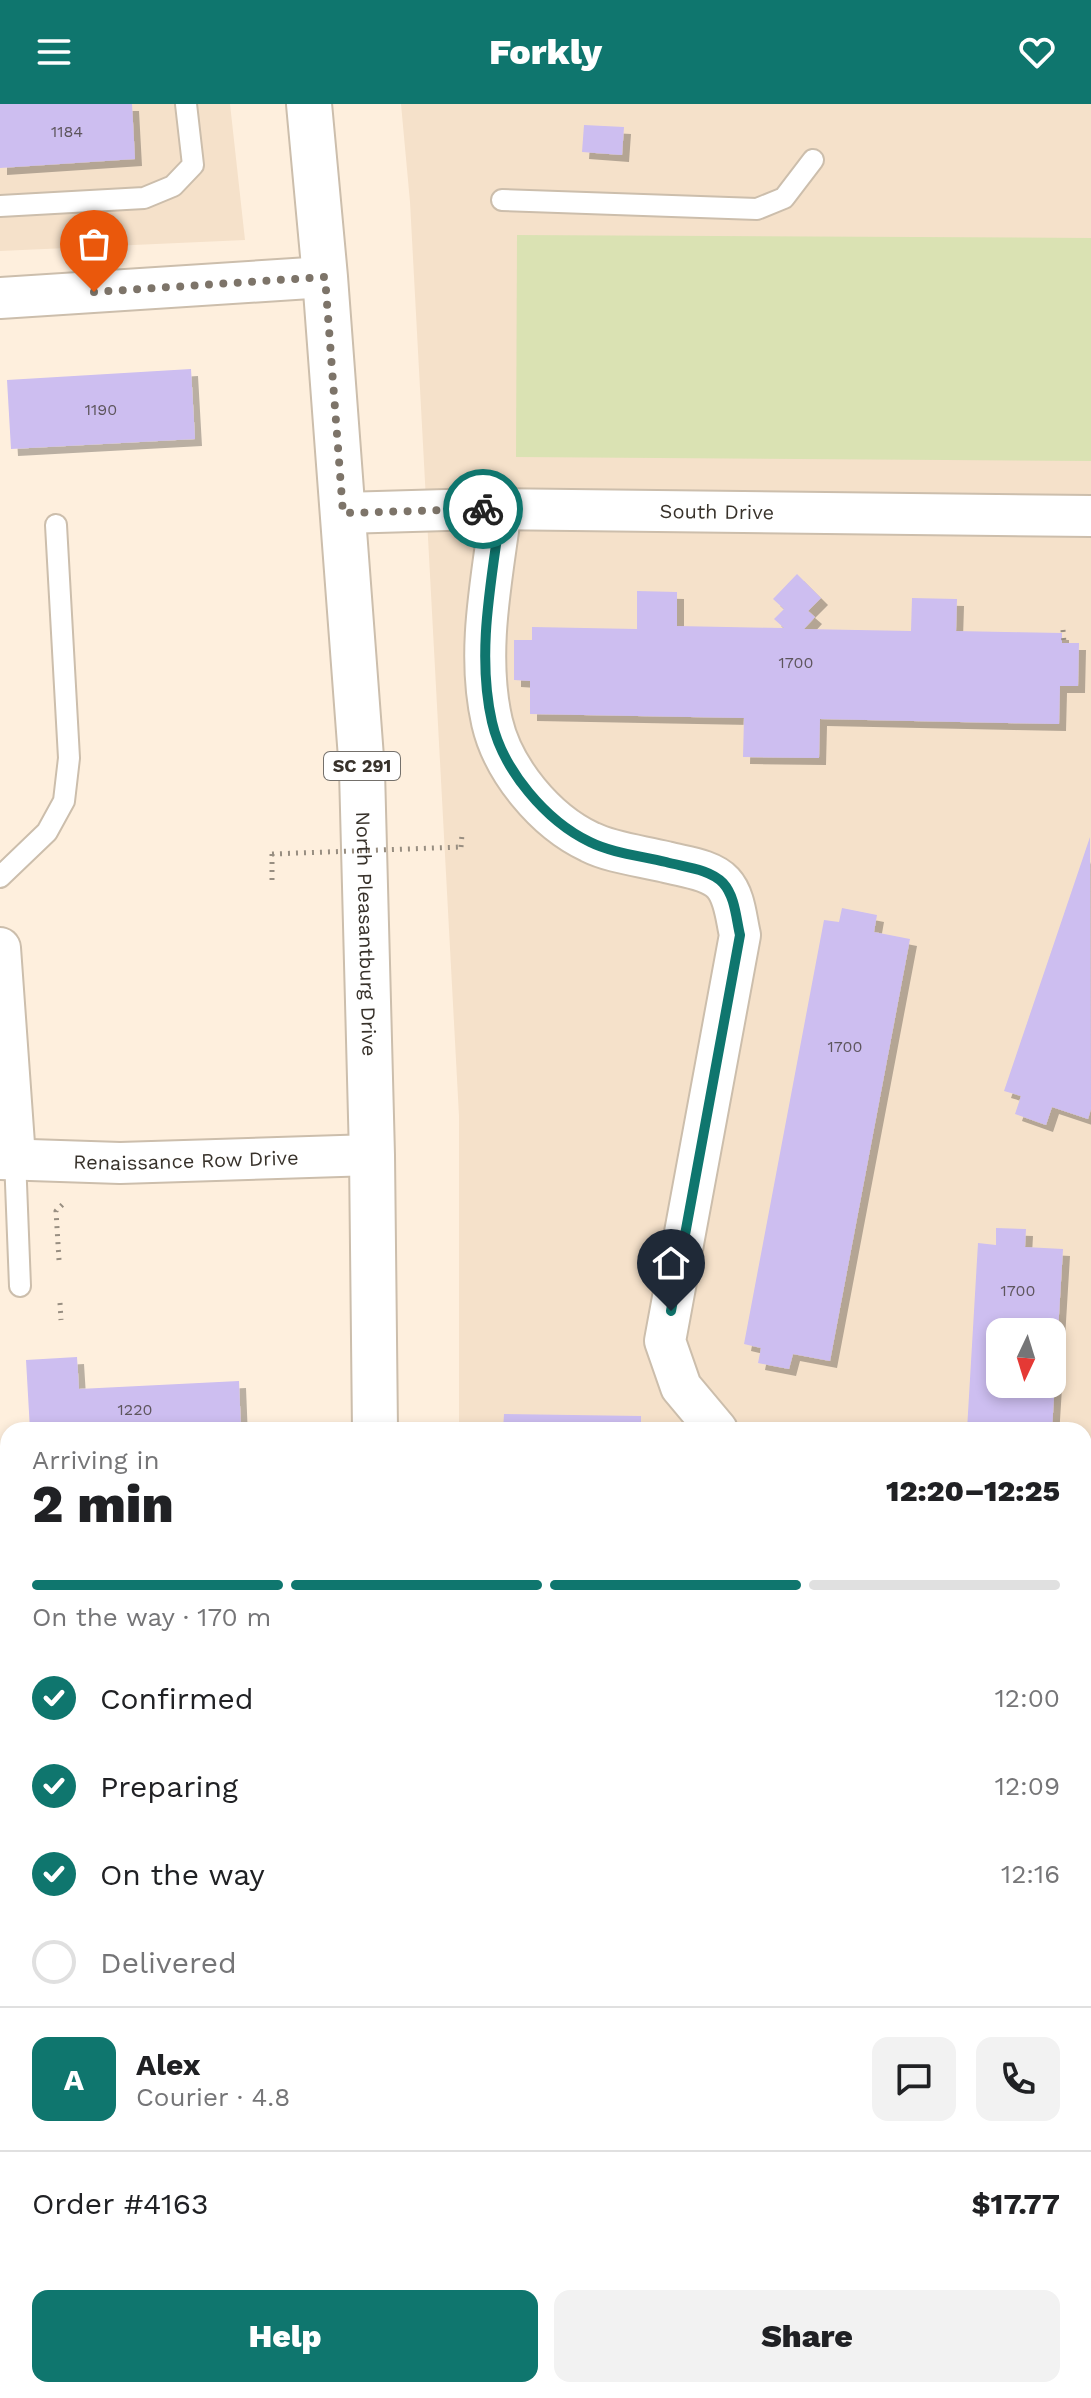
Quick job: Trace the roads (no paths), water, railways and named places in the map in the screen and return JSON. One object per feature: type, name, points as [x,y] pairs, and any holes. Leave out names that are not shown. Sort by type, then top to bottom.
[{"type":"main road","name":"North Pleasantburg Drive","points":[[309,104],[362,771],[375,1422]]},
{"type":"street","points":[[0,298],[325,277]]},
{"type":"street","points":[[501,509],[487,616],[486,677],[493,725],[528,794],[559,824],[591,843],[705,872],[723,882],[732,897],[740,935],[665,1341],[681,1387],[710,1422]]},
{"type":"street","name":"South Drive","points":[[343,513],[501,509],[1091,516]]},
{"type":"street","points":[[0,948],[8,1159]]},
{"type":"street","name":"Renaissance Row Drive","points":[[8,1159],[120,1163],[372,1155]]},
{"type":"lane","points":[[0,206],[144,198],[173,186],[193,165],[186,104]]},
{"type":"lane","points":[[502,200],[757,209],[784,198],[813,160]]},
{"type":"lane","points":[[0,877],[47,832],[64,801],[69,758],[56,525]]},
{"type":"lane","points":[[8,1159],[20,1286]]}]
